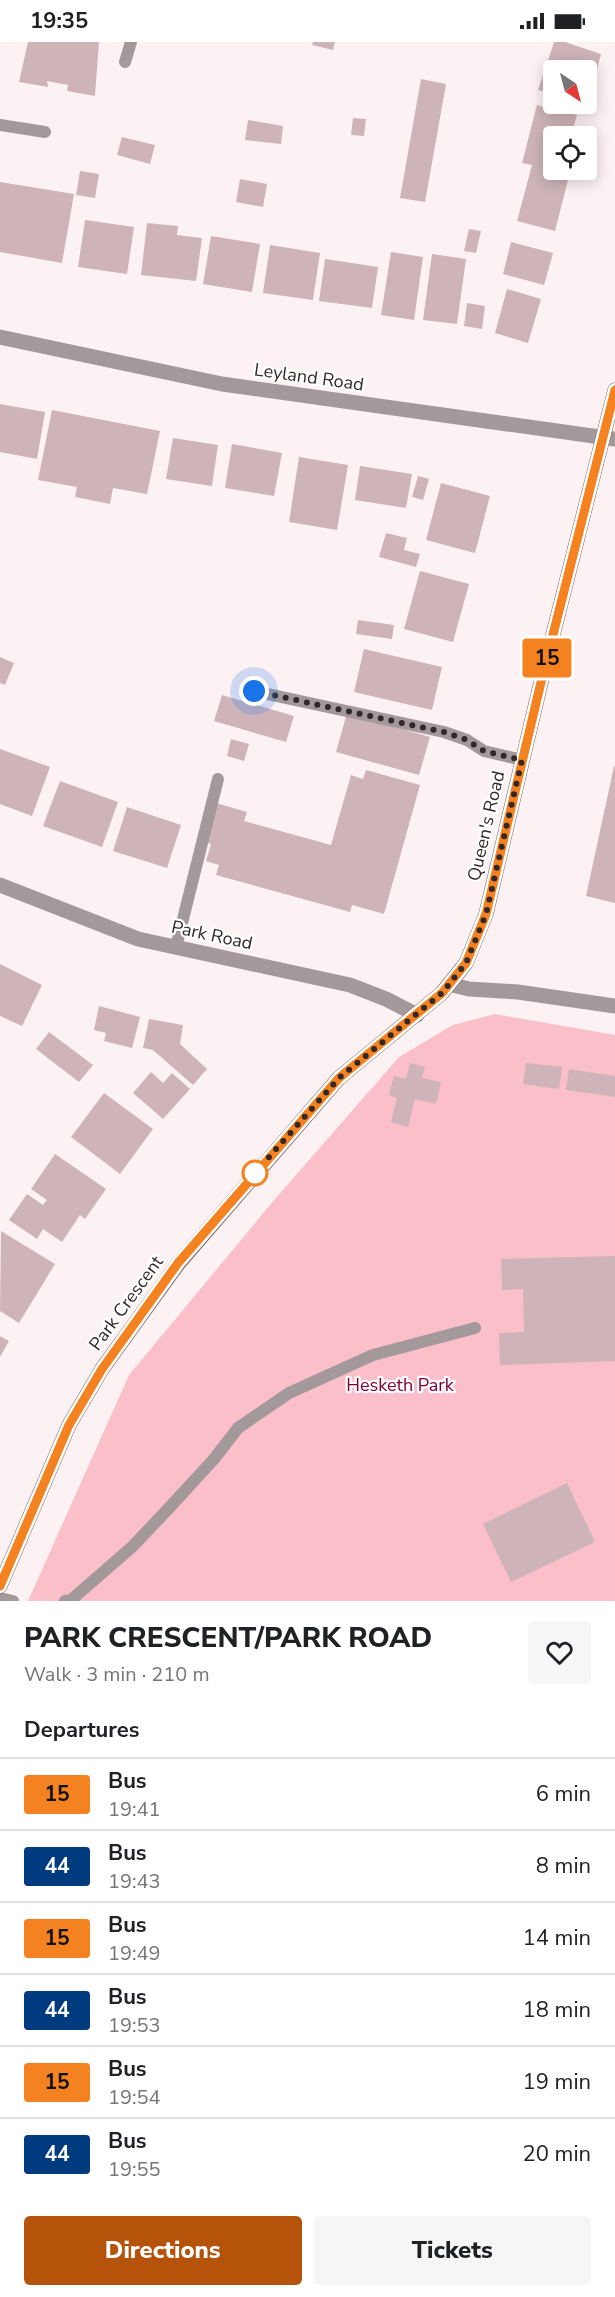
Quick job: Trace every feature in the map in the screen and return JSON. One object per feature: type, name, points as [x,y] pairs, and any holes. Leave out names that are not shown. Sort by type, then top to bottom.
[{"type":"main road","name":"Queen's Road","points":[[339,1078],[417,1015],[449,984],[466,963],[486,914],[522,760],[609,439],[615,390]]},
{"type":"main road","name":"Park Crescent","points":[[0,1586],[69,1425],[102,1369],[178,1263],[339,1078]]},
{"type":"street","name":"Leyland Road","points":[[0,337],[222,384],[609,439]]},
{"type":"street","name":"Park Road","points":[[0,885],[138,939],[350,985],[386,999],[417,1015]]},
{"type":"street","points":[[449,984],[469,989],[518,992],[615,1006]]},
{"type":"lane","points":[[125,62],[131,42]]},
{"type":"lane","points":[[0,125],[45,132]]},
{"type":"lane","points":[[254,691],[444,732],[467,740],[484,751],[522,760]]},
{"type":"lane","points":[[176,947],[218,779]]},
{"type":"lane","points":[[65,1601],[71,1600],[132,1547],[214,1459],[238,1428],[289,1394],[374,1355],[475,1328]]},
{"type":"lane","points":[[0,1598],[13,1601]]},
{"type":"green space","name":"Hesketh Park","points":[[495,1014],[615,1035],[615,1601],[28,1601],[129,1375],[275,1199],[399,1057],[453,1025]]},
{"type":"building","points":[[28,42],[99,42],[95,96],[67,91],[68,85],[47,81],[48,87],[19,82]]},
{"type":"building","points":[[313,42],[335,42],[333,50],[312,45]]},
{"type":"building","points":[[554,42],[565,42],[601,54],[597,69],[597,60],[548,60]]},
{"type":"building","points":[[543,75],[543,91],[538,90]]},
{"type":"building","points":[[421,79],[446,84],[425,202],[400,198]]},
{"type":"building","points":[[537,105],[543,106],[543,114],[577,115],[574,126],[543,126],[543,180],[568,180],[555,231],[517,221],[532,165],[522,163]]},
{"type":"building","points":[[353,118],[366,119],[364,136],[351,135]]},
{"type":"building","points":[[248,120],[283,126],[281,144],[245,140]]},
{"type":"building","points":[[122,137],[155,145],[150,164],[117,155]]},
{"type":"building","points":[[80,171],[99,174],[95,198],[76,195]]},
{"type":"building","points":[[240,179],[267,184],[263,207],[236,202]]},
{"type":"building","points":[[0,182],[74,194],[62,263],[0,252]]},
{"type":"building","points":[[85,220],[134,227],[127,274],[78,267]]},
{"type":"building","points":[[147,223],[178,226],[177,235],[202,238],[196,281],[141,275]]},
{"type":"building","points":[[469,229],[481,231],[476,253],[464,251]]},
{"type":"building","points":[[211,236],[260,244],[252,292],[203,284]]},
{"type":"building","points":[[511,242],[553,253],[544,285],[503,274]]},
{"type":"building","points":[[270,245],[320,253],[313,300],[263,293]]},
{"type":"building","points":[[391,252],[423,257],[414,320],[381,315]]},
{"type":"building","points":[[432,254],[466,259],[457,324],[423,320]]},
{"type":"building","points":[[325,259],[378,267],[372,308],[319,301]]},
{"type":"building","points":[[507,289],[541,299],[528,343],[495,333]]},
{"type":"building","points":[[467,303],[485,306],[482,329],[464,326]]},
{"type":"building","points":[[0,404],[45,412],[37,459],[0,452]]},
{"type":"building","points":[[52,410],[160,431],[147,494],[113,488],[110,504],[75,497],[77,487],[38,480]]},
{"type":"building","points":[[173,438],[218,445],[212,486],[166,479]]},
{"type":"building","points":[[232,444],[282,453],[274,496],[225,488]]},
{"type":"building","points":[[299,457],[348,465],[337,530],[289,522]]},
{"type":"building","points":[[360,466],[412,474],[406,508],[355,500]]},
{"type":"building","points":[[418,476],[429,479],[423,500],[412,497]]},
{"type":"building","points":[[441,483],[490,496],[475,553],[426,540]]},
{"type":"building","points":[[386,533],[407,538],[404,550],[420,554],[416,567],[379,557]]},
{"type":"building","points":[[420,571],[469,584],[453,642],[404,629]]},
{"type":"building","points":[[358,620],[394,625],[392,639],[356,634]]},
{"type":"building","points":[[364,649],[442,667],[432,710],[354,692]]},
{"type":"building","points":[[0,657],[14,663],[5,685],[0,683]]},
{"type":"building","points":[[222,695],[294,716],[286,742],[214,721]]},
{"type":"building","points":[[347,713],[430,737],[419,775],[336,752]]},
{"type":"building","points":[[231,739],[249,744],[244,761],[227,756]]},
{"type":"building","points":[[0,749],[50,767],[32,816],[0,804]]},
{"type":"building","points":[[615,766],[615,903],[586,896]]},
{"type":"building","points":[[366,770],[420,785],[384,914],[352,905],[350,912],[216,875],[219,865],[206,861],[211,844],[205,842],[216,803],[247,812],[244,821],[331,845],[351,775],[363,779]]},
{"type":"building","points":[[60,781],[118,802],[102,847],[43,826]]},
{"type":"building","points":[[127,807],[181,825],[167,868],[113,851]]},
{"type":"building","points":[[0,964],[42,985],[22,1026],[0,1016]]},
{"type":"building","points":[[99,1006],[140,1017],[132,1048],[104,1041],[106,1033],[94,1030]]},
{"type":"building","points":[[149,1019],[183,1025],[180,1044],[207,1069],[193,1085],[153,1050],[143,1048]]},
{"type":"building","points":[[49,1032],[93,1065],[79,1082],[36,1049]]},
{"type":"building","points":[[410,1063],[425,1067],[422,1078],[441,1082],[436,1104],[415,1099],[408,1127],[391,1122],[397,1098],[389,1095],[394,1076],[406,1079]]},
{"type":"building","points":[[526,1063],[562,1067],[559,1089],[523,1084]]},
{"type":"building","points":[[569,1069],[615,1076],[615,1097],[566,1090]]},
{"type":"building","points":[[151,1072],[163,1083],[172,1073],[190,1089],[163,1119],[133,1093]]},
{"type":"building","points":[[104,1093],[153,1129],[120,1174],[71,1137]]},
{"type":"building","points":[[55,1154],[106,1189],[85,1219],[80,1215],[62,1242],[43,1229],[37,1239],[9,1220],[27,1194],[43,1205],[47,1200],[31,1189]]},
{"type":"building","points":[[1,1231],[55,1264],[19,1323],[0,1311]]},
{"type":"building","points":[[615,1256],[615,1361],[500,1365],[499,1333],[524,1332],[523,1289],[502,1290],[501,1259]]},
{"type":"building","points":[[0,1336],[9,1341],[0,1357]]},
{"type":"building","points":[[567,1483],[595,1542],[511,1582],[483,1524]]},
{"type":"bus line","name":"15","points":[[0,1586],[69,1425],[102,1369],[178,1263],[339,1078],[442,993],[466,963],[486,914],[542,678],[615,390]]},
{"type":"route","points":[[254,691],[444,732],[467,740],[484,751],[522,760],[486,914],[466,963],[442,993],[339,1078],[255,1173]]}]
